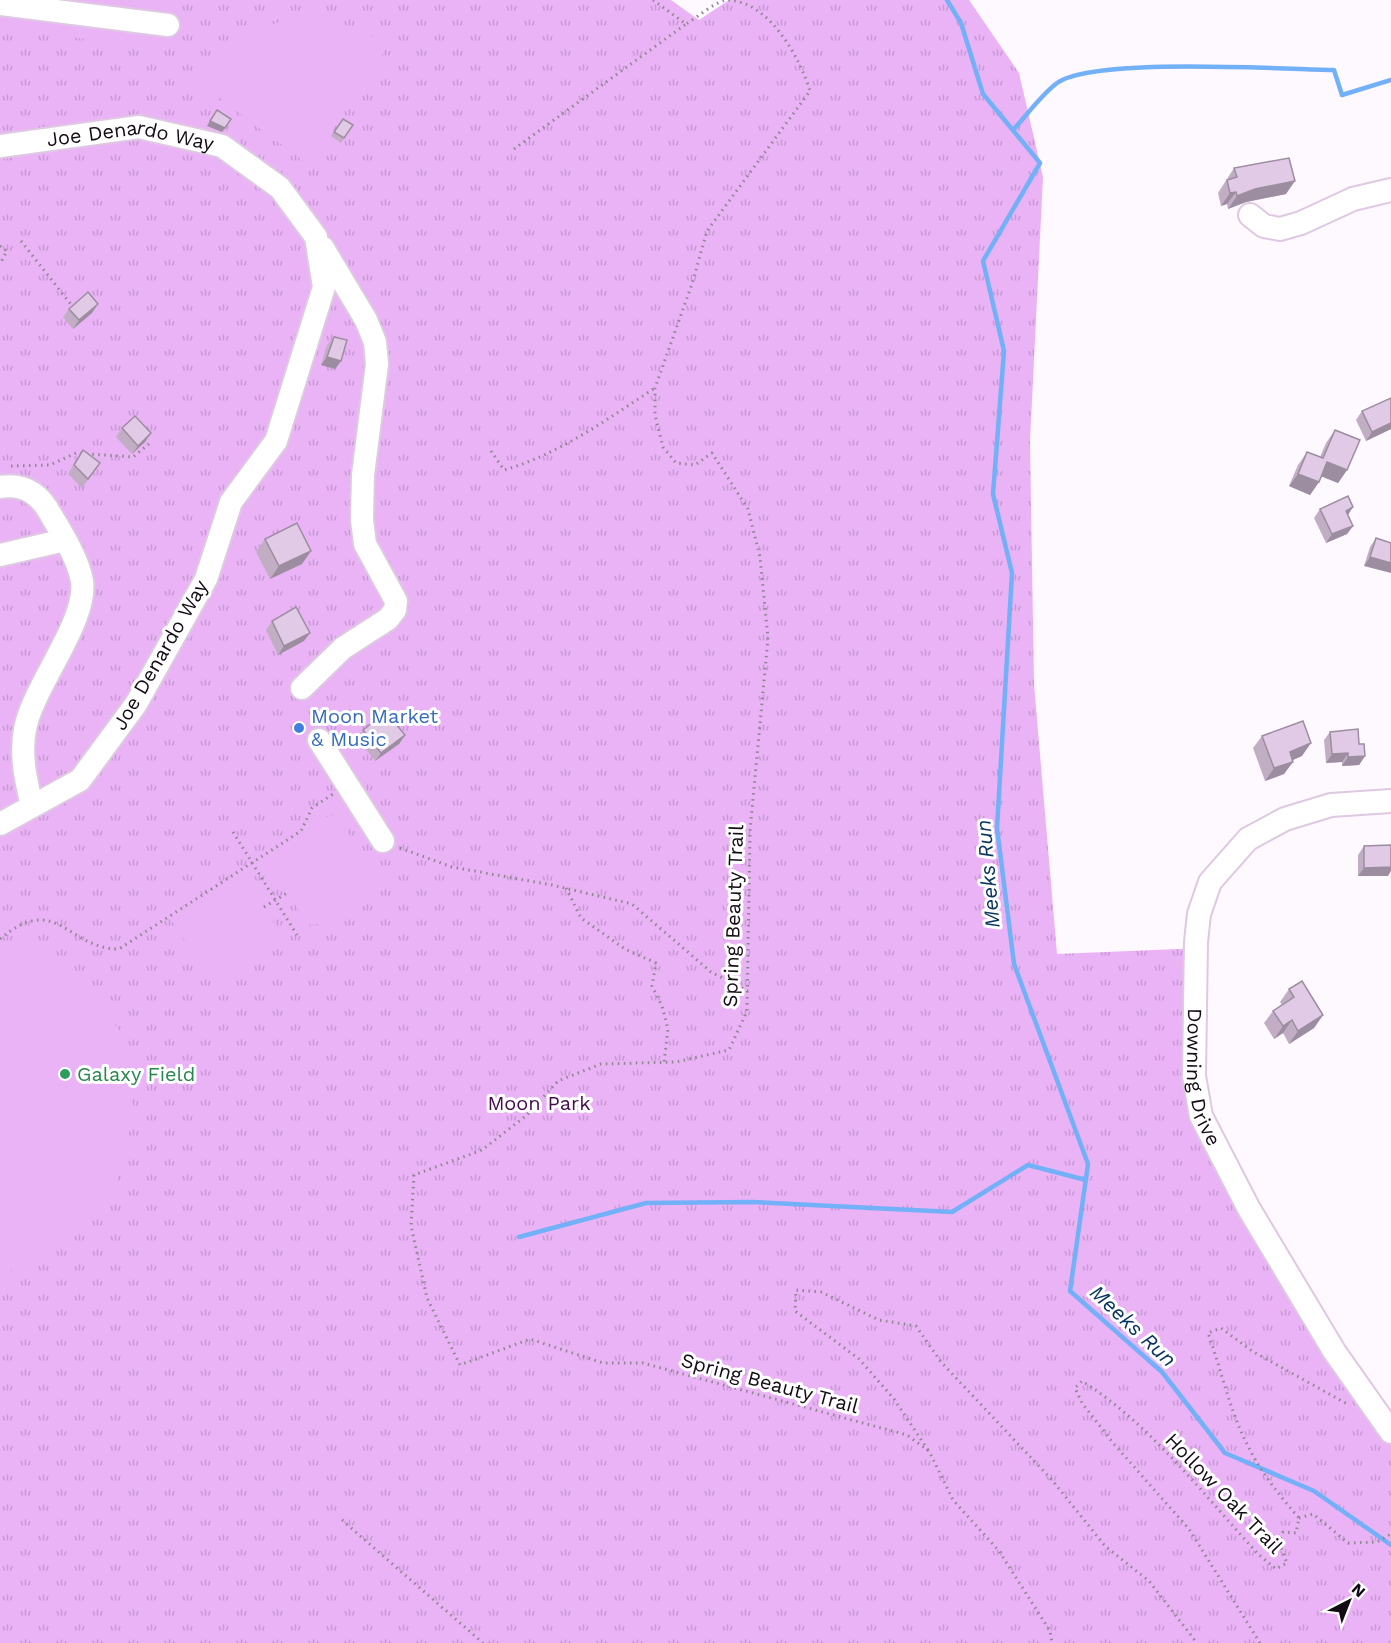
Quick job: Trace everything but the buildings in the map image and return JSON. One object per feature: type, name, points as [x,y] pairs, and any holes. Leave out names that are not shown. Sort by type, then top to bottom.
[{"type":"street","points":[[0,4],[168,25]]},
{"type":"street","name":"Joe Denardo Way","points":[[0,146],[139,127],[222,146],[280,188],[316,237],[324,287],[276,441],[231,502],[206,579],[136,704],[80,780],[0,824]]},
{"type":"street","points":[[1250,215],[1264,226],[1280,229],[1301,223],[1353,198],[1391,190]]},
{"type":"street","points":[[302,688],[343,648],[388,619],[395,610],[396,601],[365,544],[362,520],[363,475],[377,364],[375,342],[366,320],[316,237]]},
{"type":"street","points":[[4,477],[36,494],[48,508],[65,540],[82,581],[82,598],[34,701],[25,729],[23,755],[32,806]]},
{"type":"street","points":[[0,555],[65,540]]},
{"type":"street","points":[[319,740],[382,841]]},
{"type":"street","name":"Downing Drive","points":[[1391,801],[1331,805],[1285,819],[1248,839],[1210,882],[1199,914],[1196,942],[1194,1076],[1201,1116],[1249,1209],[1334,1351],[1391,1432]]},
{"type":"path","points":[[514,149],[686,24],[653,0]]},
{"type":"path","name":"Spring Beauty Trail","points":[[686,24],[726,0],[753,2],[766,12],[802,64],[810,91],[707,231],[692,284],[655,388],[655,415],[663,447],[676,463],[695,465],[712,453],[748,509],[760,557],[768,638],[750,831],[747,1011],[729,1050],[664,1062],[601,1064],[558,1081],[527,1115],[482,1150],[414,1175],[411,1226],[427,1299],[460,1365],[530,1339],[603,1363],[643,1363],[907,1435],[929,1451],[953,1500],[999,1551],[1050,1631],[1052,1643]]},
{"type":"path","points":[[21,241],[73,307]]},
{"type":"path","points":[[0,246],[8,251],[0,264]]},
{"type":"path","points":[[491,450],[504,470],[535,462],[655,388]]},
{"type":"path","points":[[4,477],[50,465],[76,453],[133,458],[149,444]]},
{"type":"path","points":[[0,939],[16,925],[33,919],[50,921],[106,949],[119,949],[301,831],[312,808],[348,785]]},
{"type":"path","points":[[233,832],[297,935]]},
{"type":"path","points":[[382,841],[452,867],[566,888],[632,904],[711,972],[748,991]]},
{"type":"path","points":[[566,888],[581,918],[625,949],[656,963],[652,986],[662,1006],[668,1029],[664,1062]]},
{"type":"path","points":[[264,907],[287,893]]},
{"type":"path","points":[[929,1451],[894,1399],[859,1359],[795,1311],[796,1290],[821,1292],[879,1320],[916,1326],[941,1362],[1052,1480],[1105,1546],[1149,1581],[1197,1643]]},
{"type":"path","name":"Hollow Oak Trail","points":[[1260,1643],[1189,1529],[1113,1443],[1082,1403],[1075,1388],[1082,1381],[1102,1394],[1150,1437],[1258,1554],[1276,1569],[1287,1563],[1279,1542],[1283,1532],[1296,1533],[1299,1518],[1278,1493],[1246,1443],[1227,1394],[1208,1333],[1221,1328],[1272,1363],[1358,1410]]},
{"type":"path","points":[[1299,1518],[1313,1514],[1348,1543],[1377,1542],[1391,1534]]},
{"type":"path","points":[[342,1520],[483,1643]]},
{"type":"green space","name":"Moon Park","points":[[0,0],[671,0],[699,20],[729,0],[969,0],[1019,73],[1043,177],[1030,441],[1034,684],[1057,954],[1202,948],[1204,1137],[1391,1421],[1391,1643],[0,1643]]},
{"type":"green space","points":[[0,0],[115,0],[178,8],[175,49],[0,29]]},
{"type":"green space","points":[[292,17],[337,21],[389,44],[309,165],[195,80],[238,38]]},
{"type":"green space","points":[[330,815],[337,816],[377,877],[375,886],[316,925],[308,924],[266,860],[270,854]]},
{"type":"green space","points":[[235,875],[244,876],[282,935],[281,946],[223,983],[211,981],[172,921],[175,912]]},
{"type":"green space","name":"Galaxy Field","points":[[27,946],[82,981],[124,1037],[134,1112],[117,1180],[67,1244],[0,1275],[0,968]]},
{"type":"waterway","name":"Meeks Run","points":[[947,0],[961,23],[983,94],[1040,163],[983,261],[1004,351],[993,494],[1012,573],[997,828],[1014,964],[1088,1164],[1070,1291],[1162,1372],[1225,1453],[1314,1491],[1391,1545]]},
{"type":"waterway","points":[[1013,130],[1057,83],[1077,75],[1108,70],[1189,66],[1334,70],[1342,95],[1391,80]]},
{"type":"waterway","points":[[519,1237],[646,1203],[752,1202],[952,1212],[1028,1165],[1086,1180]]},
{"type":"place","name":"Moon Market & Music","points":[[299,728]]},
{"type":"place","name":"Galaxy Field","points":[[65,1074]]}]
